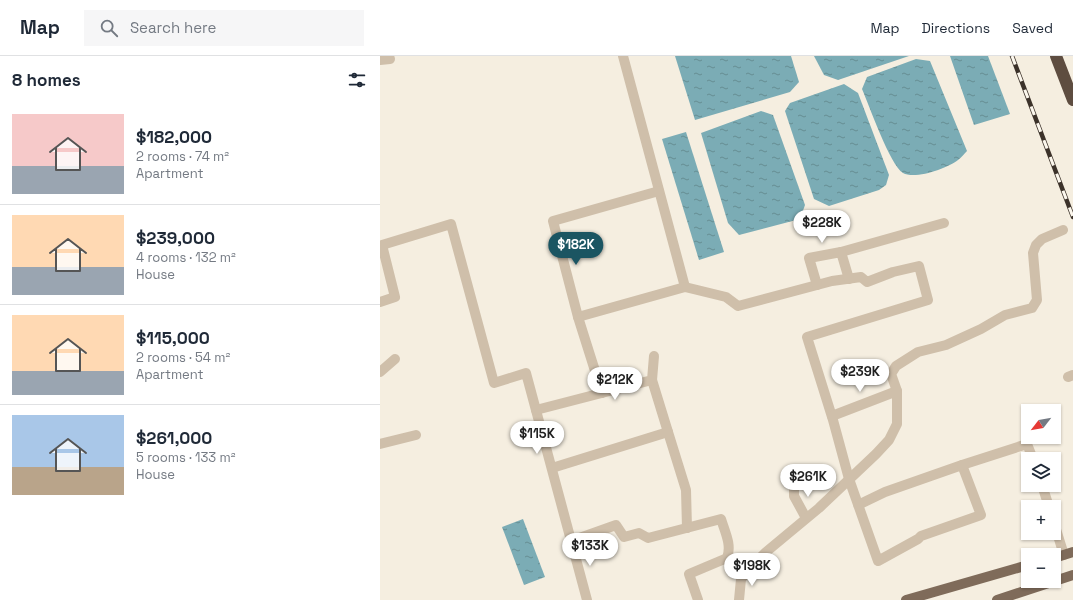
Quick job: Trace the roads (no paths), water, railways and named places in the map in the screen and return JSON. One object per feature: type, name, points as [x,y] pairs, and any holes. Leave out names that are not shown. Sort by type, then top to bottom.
[{"type":"highway","points":[[1056,56],[1073,100]]},
{"type":"main road","points":[[906,600],[1021,567]]},
{"type":"main road","points":[[997,600],[1073,575]]},
{"type":"street","points":[[380,60],[390,59],[389,56]]},
{"type":"street","points":[[622,56],[685,287]]},
{"type":"street","points":[[602,393],[578,317],[552,221],[659,191]]},
{"type":"street","points":[[817,285],[809,258],[841,252],[944,223]]},
{"type":"street","points":[[380,302],[395,297],[382,245],[451,224],[494,383],[526,373],[587,600]]},
{"type":"street","points":[[739,600],[741,579],[766,552],[849,479],[889,440],[897,424],[897,391],[892,374],[896,366],[918,352],[946,345],[981,329],[1005,315],[1032,308],[1037,300],[1032,254],[1036,245],[1042,239],[1063,230]]},
{"type":"street","points":[[841,252],[849,279]]},
{"type":"street","points":[[578,317],[685,287],[726,297],[738,306],[832,281],[861,277],[867,282],[893,272],[919,266],[928,300],[807,337],[832,416],[849,479],[878,561],[918,540],[921,536],[980,515],[962,465]]},
{"type":"street","points":[[654,356],[652,380],[686,490],[687,528]]},
{"type":"street","points":[[380,372],[395,359]]},
{"type":"street","points":[[536,410],[652,380]]},
{"type":"street","points":[[832,416],[897,391]]},
{"type":"street","points":[[552,468],[668,432]]},
{"type":"street","points":[[380,444],[416,435]]},
{"type":"street","points":[[858,505],[885,492],[1027,444],[1030,452]]},
{"type":"street","points":[[799,477],[794,488],[794,496],[806,518]]},
{"type":"street","points":[[571,541],[616,525],[624,537],[639,533],[648,538],[721,519],[728,539],[729,552],[727,558],[689,574],[698,600]]},
{"type":"street","points":[[1059,540],[1064,555]]},
{"type":"water","points":[[675,56],[791,56],[799,82],[790,92],[695,120]]},
{"type":"water","points":[[814,56],[909,56],[838,80],[824,75]]},
{"type":"water","points":[[950,56],[988,56],[1010,114],[974,125]]},
{"type":"water","points":[[916,59],[930,61],[967,151],[958,160],[947,166],[923,174],[908,175],[903,173],[898,168],[892,159],[862,89],[867,77]]},
{"type":"water","points":[[844,84],[858,93],[889,175],[886,185],[879,190],[829,206],[814,199],[785,111],[790,103]]},
{"type":"water","points":[[761,111],[773,115],[805,205],[800,219],[739,235],[728,223],[701,133]]},
{"type":"water","points":[[686,132],[724,252],[699,260],[662,139]]},
{"type":"water","points":[[523,519],[545,577],[524,585],[502,527]]},
{"type":"railway","points":[[1012,56],[1073,217]]}]
